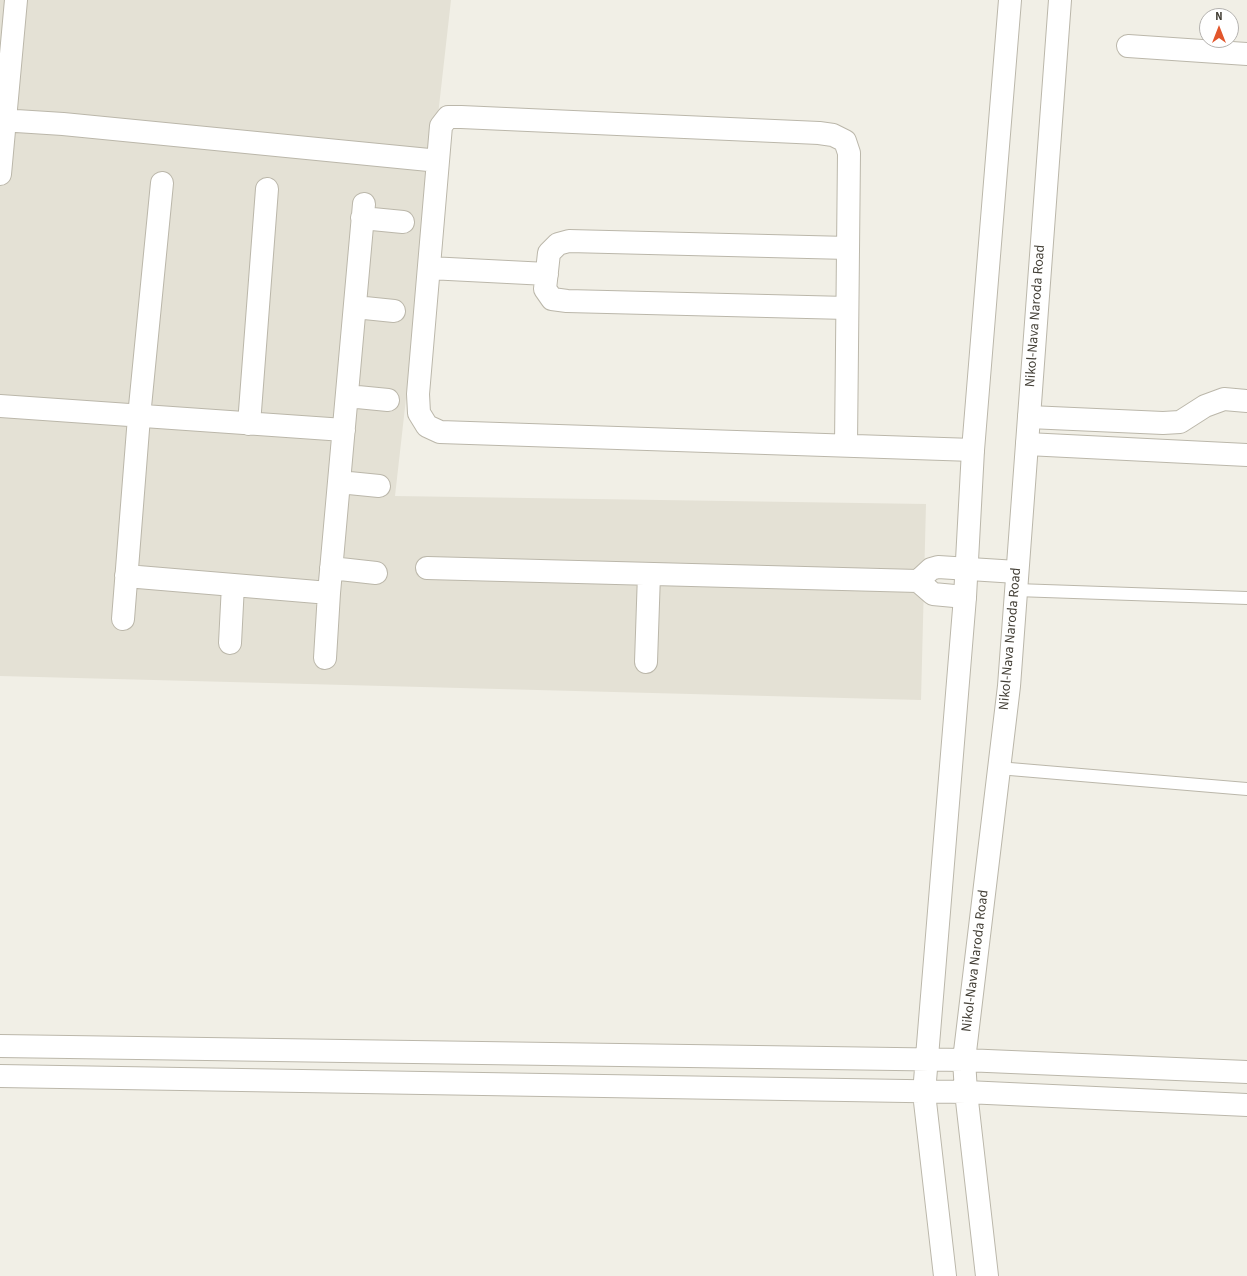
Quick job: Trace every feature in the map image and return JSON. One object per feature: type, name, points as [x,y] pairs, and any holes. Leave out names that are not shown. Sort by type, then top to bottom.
[{"type":"street","points":[[0,174],[2,120],[16,0]]},
{"type":"street","points":[[945,1276],[924,1093],[965,598],[972,450],[1010,0]]},
{"type":"street","name":"Nikol-Nava Naroda Road","points":[[987,1276],[966,1092],[964,1060],[1009,686],[1060,0]]},
{"type":"street","points":[[1128,46],[1247,54]]},
{"type":"street","points":[[846,445],[849,154],[845,141],[833,135],[819,133],[448,117],[441,126],[418,394],[419,414],[427,426],[440,432],[972,450]]},
{"type":"street","points":[[2,120],[63,124],[429,160]]},
{"type":"street","points":[[122,619],[139,417],[162,183]]},
{"type":"street","points":[[250,424],[268,189]]},
{"type":"street","points":[[325,658],[331,568],[363,211],[403,222]]},
{"type":"street","points":[[847,308],[567,301],[552,300],[545,289],[549,253],[558,244],[569,241],[848,248]]},
{"type":"street","points":[[429,268],[547,274]]},
{"type":"street","points":[[354,307],[394,311]]},
{"type":"street","points":[[347,396],[388,400]]},
{"type":"street","points":[[1029,417],[1163,423],[1180,422],[1205,406],[1224,399],[1247,400]]},
{"type":"street","points":[[0,406],[139,417],[344,430]]},
{"type":"street","points":[[1190,452],[1192,414]]},
{"type":"street","points":[[1027,444],[1247,455]]},
{"type":"street","points":[[339,482],[379,486]]},
{"type":"street","points":[[331,568],[376,573]]},
{"type":"street","points":[[427,568],[918,581],[935,568],[967,569],[1016,581]]},
{"type":"street","points":[[646,662],[649,574]]},
{"type":"street","points":[[126,576],[329,593]]},
{"type":"street","points":[[918,581],[933,594],[965,598]]},
{"type":"street","points":[[230,643],[233,585]]},
{"type":"street","points":[[0,1046],[964,1060],[1247,1072]]},
{"type":"street","points":[[0,1076],[924,1093],[966,1092],[1247,1105]]},
{"type":"lane","points":[[1016,581],[1247,598]]},
{"type":"lane","points":[[998,768],[1247,789]]},
{"type":"shaded area","points":[[0,0],[451,0],[395,496],[926,504],[921,700],[0,676]]}]
